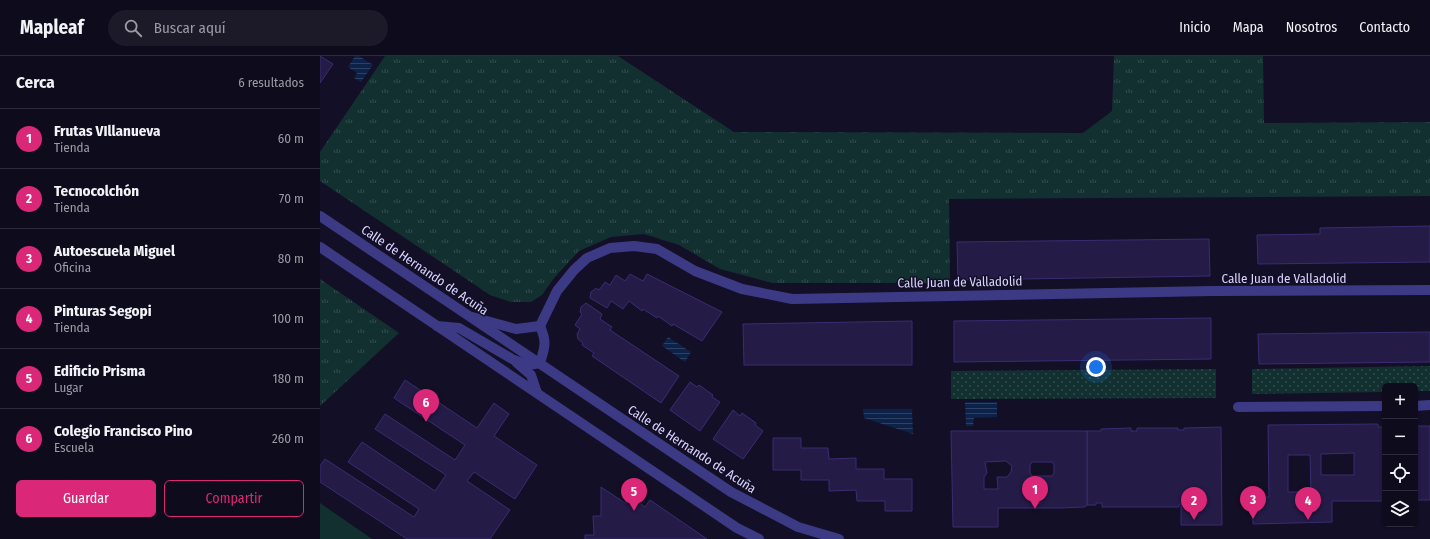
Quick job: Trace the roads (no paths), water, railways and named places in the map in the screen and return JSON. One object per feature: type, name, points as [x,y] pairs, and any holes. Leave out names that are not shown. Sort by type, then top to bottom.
[{"type":"street","name":"Calle de Hernando de Acuña","points":[[320,216],[730,492],[798,527],[839,539]]},
{"type":"street","name":"Calle Juan de Valladolid","points":[[540,326],[557,291],[574,270],[587,258],[610,248],[634,246],[657,249],[695,271],[742,289],[792,299],[1158,292],[1430,290]]},
{"type":"street","points":[[320,247],[737,528],[759,539]]},
{"type":"street","points":[[470,317],[516,329],[540,326],[545,338],[544,351],[540,363],[529,365],[514,360]]},
{"type":"street","points":[[437,326],[459,328],[514,360],[531,375],[537,393]]},
{"type":"street","points":[[514,360],[516,329]]},
{"type":"street","points":[[1418,406],[1430,405]]},
{"type":"street","points":[[1238,408],[1382,406]]},
{"type":"water","points":[[355,56],[359,56],[373,65],[361,82],[354,78],[357,73],[348,67]]},
{"type":"water","points":[[668,337],[691,352],[685,362],[662,346]]},
{"type":"water","points":[[965,402],[997,402],[997,417],[974,418],[973,426],[966,426]]},
{"type":"water","points":[[863,409],[912,409],[913,434],[864,418]]},
{"type":"place","name":"Colegio Francisco Pino","points":[[426,422]]},
{"type":"place","name":"Frutas VIllanueva","points":[[1035,509]]},
{"type":"place","name":"Edificio Prisma","points":[[634,511]]},
{"type":"place","name":"Autoescuela Miguel","points":[[1253,519]]},
{"type":"place","name":"Tecnocolchón","points":[[1194,520]]},
{"type":"place","name":"Pinturas Segopi","points":[[1308,520]]}]
